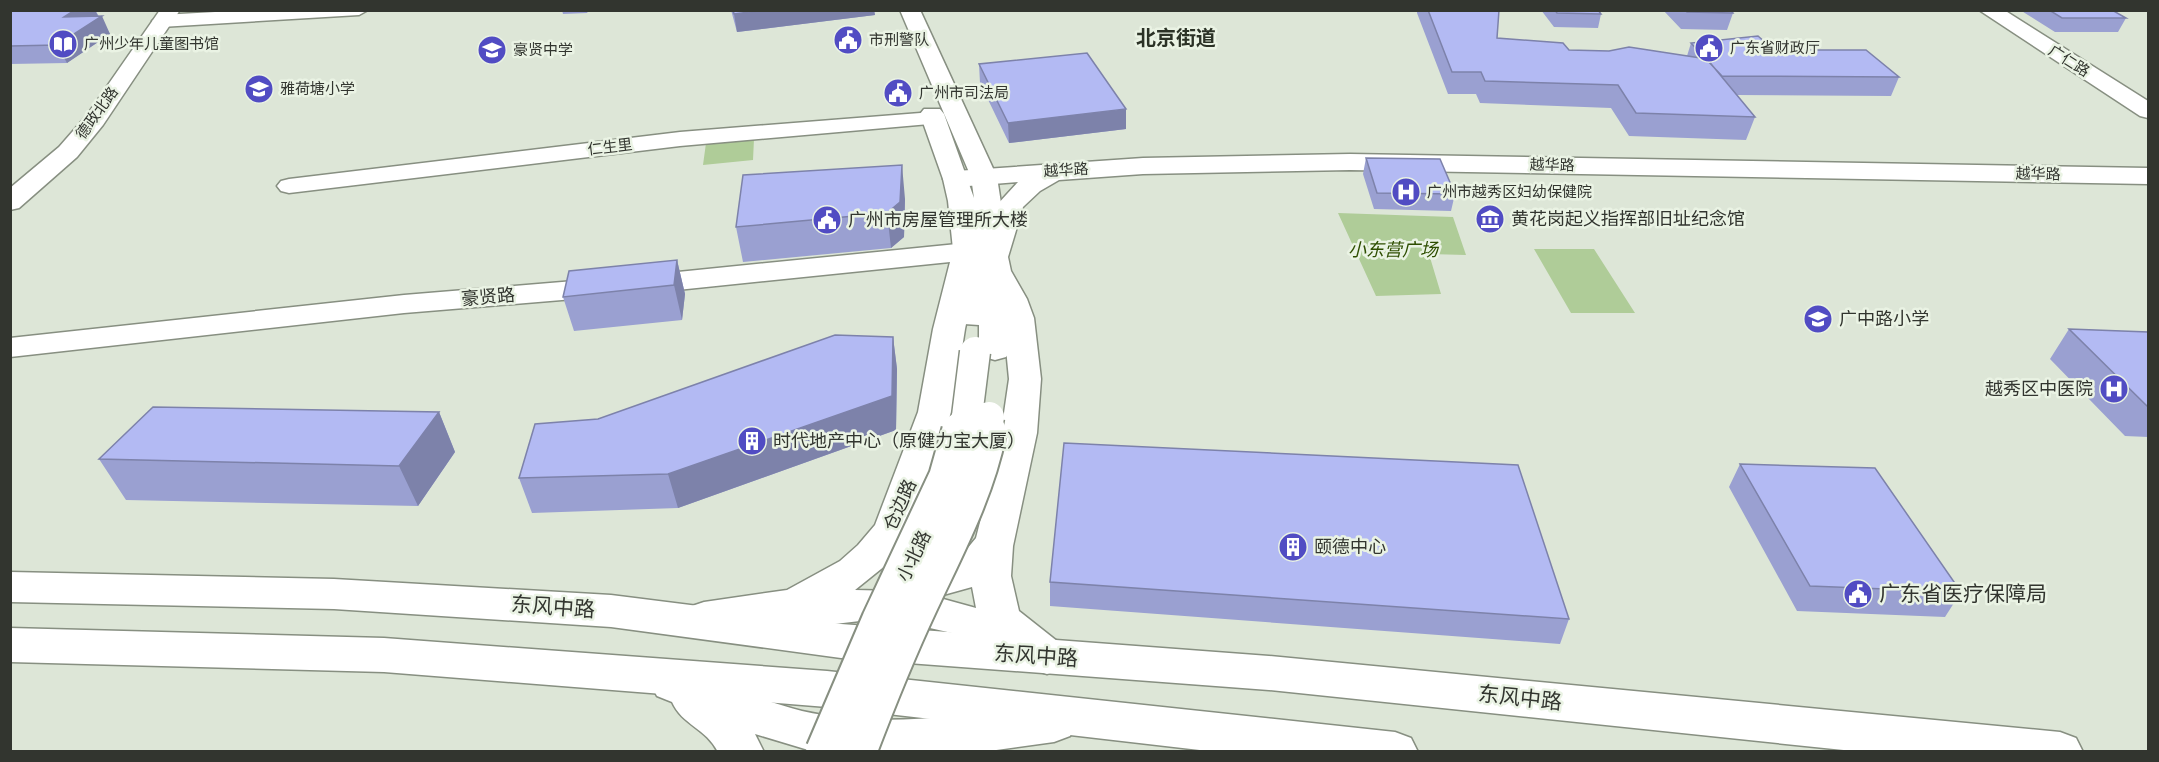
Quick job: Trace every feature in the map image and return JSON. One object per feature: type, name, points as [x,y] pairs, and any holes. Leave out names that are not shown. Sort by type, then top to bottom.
[{"type":"main road","name":"仓边路","points":[[891,10],[956,180],[980,257],[1013,301],[1020,325],[1025,350],[1025,381],[1014,459],[992,545],[989,569],[996,610],[1007,625],[1047,657]]},
{"type":"main road","name":"仓边路","points":[[910,10],[984,177],[989,205],[980,257],[985,351]]},
{"type":"main road","name":"广仁路","points":[[1989,10],[2148,111]]},
{"type":"main road","name":"广仁路","points":[[2005,10],[2148,99]]},
{"type":"main road","name":"德政北路","points":[[10,202],[61,159],[88,129],[165,16]]},
{"type":"main road","points":[[972,153],[1002,163],[1056,171]]},
{"type":"main road","name":"越华路","points":[[956,180],[1056,171],[1207,164],[1401,162],[2146,178]]},
{"type":"main road","points":[[980,257],[1012,201],[1022,191],[1056,171]]},
{"type":"main road","name":"仓边路","points":[[684,620],[770,610],[797,603],[831,586],[854,571],[872,555],[892,530],[935,412],[949,329],[980,257]]},
{"type":"main road","name":"豪贤路","points":[[10,348],[404,304],[980,257]]},
{"type":"main road","name":"小北路","points":[[826,752],[882,621],[950,478],[985,351]]},
{"type":"main road","name":"小北路","points":[[856,752],[899,643],[951,538],[970,489],[990,412],[985,351]]},
{"type":"main road","points":[[892,530],[892,554],[896,570],[902,577],[923,583],[942,583],[959,578],[979,564],[992,545]]},
{"type":"main road","name":"东风中路","points":[[10,587],[199,590],[487,602],[611,611],[841,642],[1269,673],[2060,752]]},
{"type":"main road","points":[[10,645],[384,655],[658,678],[802,730],[849,737],[909,739],[1095,719],[1395,752]]},
{"type":"main road","points":[[658,678],[727,725],[741,752]]},
{"type":"main road","points":[[927,752],[953,741],[1095,719]]},
{"type":"street","points":[[165,16],[358,10]]},
{"type":"street","name":"仁生里","points":[[289,186],[668,141],[933,118]]},
{"type":"green space","points":[[754,139],[753,160],[703,165],[706,143]]},
{"type":"green space","name":"小东营广场","points":[[1338,213],[1453,217],[1466,255],[1429,254],[1441,294],[1376,296]]},
{"type":"green space","points":[[1534,249],[1594,249],[1635,313],[1571,313]]},
{"type":"building","points":[[10,10],[75,10],[64,17],[102,16],[57,45],[10,46]]},
{"type":"building","points":[[733,10],[765,10],[734,14]]},
{"type":"building","points":[[1428,10],[1499,10],[1497,38],[1563,43],[1569,50],[1609,51],[1629,47],[1707,59],[1755,117],[1636,113],[1618,85],[1485,81],[1481,72],[1452,72]]},
{"type":"building","points":[[1555,10],[1598,10],[1601,14],[1557,13]]},
{"type":"building","points":[[1685,10],[1731,10],[1733,13],[1687,12]]},
{"type":"building","points":[[2049,10],[2112,10],[2126,18],[2062,18]]},
{"type":"building","points":[[1758,36],[1774,50],[1866,50],[1899,77],[1722,76],[1691,43]]},
{"type":"building","points":[[1087,53],[1126,109],[1008,123],[979,64]]},
{"type":"building","points":[[1366,158],[1440,159],[1455,194],[1377,193]]},
{"type":"building","points":[[902,165],[900,202],[887,213],[736,227],[743,175]]},
{"type":"building","points":[[677,260],[674,285],[563,297],[569,271]]},
{"type":"building","points":[[2069,329],[2148,332],[2148,406],[2147,406]]},
{"type":"building","points":[[835,335],[893,337],[892,396],[668,474],[519,478],[535,424],[598,419]]},
{"type":"building","points":[[153,407],[439,412],[399,466],[99,459]]},
{"type":"building","name":"颐德中心","points":[[1064,443],[1518,465],[1569,619],[1050,582]]},
{"type":"building","points":[[1740,464],[1875,468],[1961,592],[1810,586]]},
{"type":"place","name":"市刑警队","points":[[848,40]]},
{"type":"place","name":"广州少年儿童图书馆","points":[[63,44]]},
{"type":"place","name":"广东省财政厅","points":[[1709,48]]},
{"type":"place","name":"豪贤中学","points":[[492,50]]},
{"type":"place","name":"雅荷塘小学","points":[[259,89]]},
{"type":"place","name":"广州市司法局","points":[[898,93]]},
{"type":"place","name":"广州市越秀区妇幼保健院","points":[[1406,192]]},
{"type":"place","name":"黄花岗起义指挥部旧址纪念馆","points":[[1490,219]]},
{"type":"place","name":"广州市房屋管理所大楼","points":[[827,220]]},
{"type":"place","name":"广中路小学","points":[[1818,319]]},
{"type":"place","name":"越秀区中医院","points":[[2114,389]]},
{"type":"place","name":"时代地产中心（原健力宝大厦）","points":[[752,441]]},
{"type":"place","name":"颐德中心","points":[[1293,547]]},
{"type":"place","name":"广东省医疗保障局","points":[[1858,594]]},
{"type":"district","name":"北京街道","points":[[1176,38]]}]
